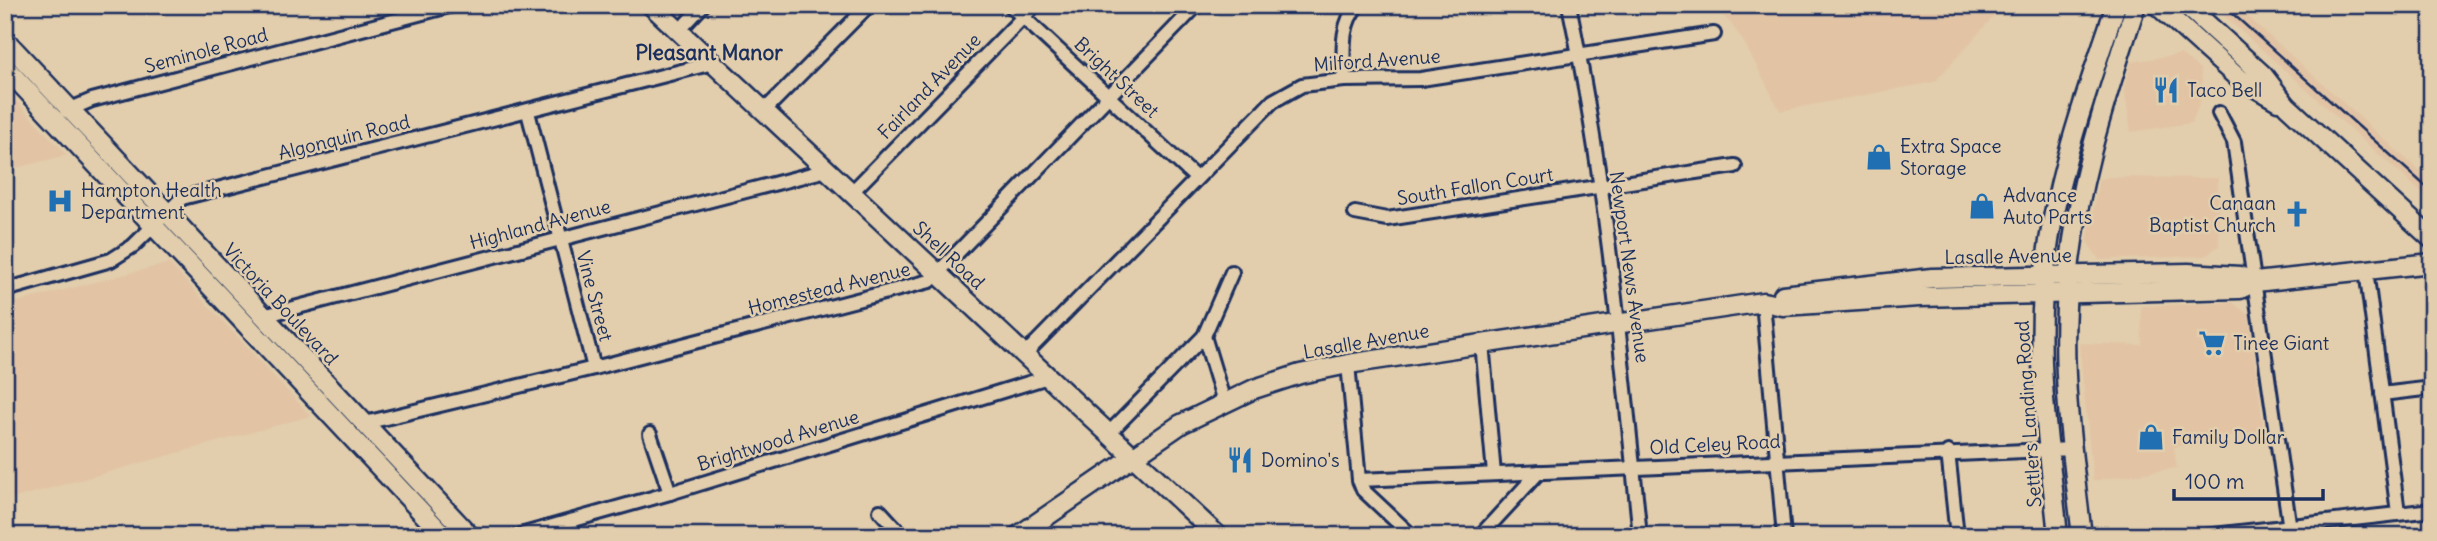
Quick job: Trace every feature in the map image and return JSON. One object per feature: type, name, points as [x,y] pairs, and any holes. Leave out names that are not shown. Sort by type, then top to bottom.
[{"type":"main road","name":"Shell Road","points":[[651,5],[1217,536]]},
{"type":"main road","name":"Settlers Landing Road","points":[[2058,536],[2042,355],[2045,276],[2050,233],[2069,149],[2116,5]]},
{"type":"main road","points":[[2082,536],[2066,375],[2068,275],[2083,186],[2136,5]]},
{"type":"main road","points":[[2157,5],[2237,77],[2287,106]]},
{"type":"main road","points":[[2186,5],[2263,75],[2287,106],[2432,239]]},
{"type":"main road","name":"Victoria Boulevard","points":[[5,40],[470,536]]},
{"type":"main road","name":"Victoria Boulevard","points":[[5,66],[444,536]]},
{"type":"main road","name":"Lasalle Avenue","points":[[1763,302],[1783,306],[1919,297],[2240,289],[2255,282],[2432,263]]},
{"type":"main road","name":"Lasalle Avenue","points":[[1018,536],[1181,424],[1224,402],[1300,374],[1348,364],[1763,302],[1780,295],[1878,282],[2188,273],[2240,276],[2255,282]]},
{"type":"street","name":"Seminole Road","points":[[52,117],[106,96],[453,5]]},
{"type":"street","points":[[679,31],[703,5]]},
{"type":"street","points":[[764,111],[869,5]]},
{"type":"street","name":"Bright Street","points":[[1010,5],[1112,96],[1196,178]]},
{"type":"street","name":"Fairland Avenue","points":[[851,193],[1035,5]]},
{"type":"street","name":"Homestead Avenue","points":[[365,423],[918,285],[938,274],[1197,5]]},
{"type":"street","points":[[1344,80],[1344,37],[1348,20],[1358,5]]},
{"type":"street","name":"Newport News Avenue","points":[[1569,5],[1580,55],[1620,322],[1640,536]]},
{"type":"street","name":"Milford Avenue","points":[[1024,355],[1273,101],[1302,85],[1344,80],[1421,79],[1714,34]]},
{"type":"street","name":"Algonquin Road","points":[[5,290],[111,260],[132,246],[182,198],[713,63]]},
{"type":"street","name":"Vine Street","points":[[528,111],[594,368]]},
{"type":"street","points":[[2219,113],[2234,142],[2290,531]]},
{"type":"street","name":"South Fallon Court","points":[[1355,213],[1387,219],[1735,166]]},
{"type":"street","name":"Highland Avenue","points":[[263,316],[827,170]]},
{"type":"street","points":[[2366,271],[2399,513]]},
{"type":"street","points":[[1108,434],[1204,336],[1232,272]]},
{"type":"street","points":[[1763,302],[1784,536]]},
{"type":"street","points":[[1204,336],[1224,402]]},
{"type":"street","points":[[1482,343],[1494,474]]},
{"type":"street","points":[[1348,364],[1359,481],[1363,490],[1412,536]]},
{"type":"street","name":"Brightwood Avenue","points":[[517,536],[670,493],[1048,377]]},
{"type":"street","points":[[2382,394],[2432,388]]},
{"type":"street","points":[[650,434],[670,493]]},
{"type":"street","name":"Old Celey Road","points":[[1359,481],[1948,452],[2073,449]]},
{"type":"street","points":[[1948,452],[1957,536]]},
{"type":"street","points":[[1480,536],[1539,472]]},
{"type":"street","points":[[2205,536],[2290,531],[2432,510]]},
{"type":"street","points":[[880,512],[903,536]]},
{"type":"shaded area","points":[[1710,5],[2004,5],[1935,82],[1780,111],[1742,39],[1727,19]]},
{"type":"shaded area","points":[[2212,5],[2235,5],[2432,182],[2432,202]]},
{"type":"shaded area","points":[[2181,54],[2200,69],[2204,91],[2192,123],[2131,132],[2124,88],[2131,62]]},
{"type":"shaded area","points":[[5,89],[67,155],[5,171]]},
{"type":"shaded area","points":[[2218,178],[2219,246],[2206,256],[2099,260],[2087,242],[2099,179]]},
{"type":"shaded area","points":[[169,263],[311,416],[5,501],[5,305]]},
{"type":"shaded area","points":[[2232,302],[2249,315],[2264,430],[2174,447],[2177,468],[2093,481],[2079,343],[2142,345],[2141,306]]},
{"type":"railway","points":[[2223,5],[2432,192]]},
{"type":"place","name":"Taco Bell","points":[[2166,90]]},
{"type":"place","name":"Extra Space Storage","points":[[1879,157]]},
{"type":"place","name":"Hampton Health Department","points":[[60,201]]},
{"type":"place","name":"Advance Auto Parts","points":[[1982,206]]},
{"type":"place","name":"Canaan Baptist Church","points":[[2297,214]]},
{"type":"place","name":"Tinee Giant","points":[[2212,343]]},
{"type":"place","name":"Family Dollar","points":[[2151,437]]},
{"type":"place","name":"Domino's","points":[[1240,460]]},
{"type":"district","name":"Pleasant Manor","points":[[709,53]]}]
